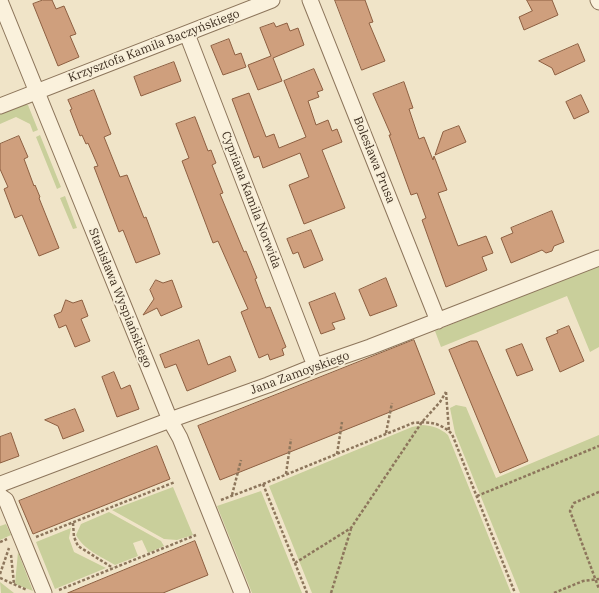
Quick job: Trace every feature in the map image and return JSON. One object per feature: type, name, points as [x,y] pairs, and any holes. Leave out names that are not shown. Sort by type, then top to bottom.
[{"type":"street","name":"Krzysztofa Kamila Baczyńskiego","points":[[0,106],[272,0]]},
{"type":"street","name":"Bolesława Prusa","points":[[310,0],[438,321]]},
{"type":"street","name":"Stanisława Wyspiańskiego","points":[[0,2],[170,420],[180,438],[242,593]]},
{"type":"street","name":"Cypriana Kamila Norwida","points":[[187,34],[315,366]]},
{"type":"street","name":"Jana Zamoyskiego","points":[[0,486],[1,484],[170,420],[370,347],[599,258]]},
{"type":"street","points":[[0,496],[6,500],[49,593]]},
{"type":"path","points":[[331,593],[352,528],[422,422],[440,402],[446,392],[449,431]]},
{"type":"path","points":[[386,434],[392,404]]},
{"type":"path","points":[[336,454],[342,422]]},
{"type":"path","points":[[219,500],[286,475],[413,423],[428,422],[438,424],[452,434],[515,593]]},
{"type":"path","points":[[286,475],[291,439]]},
{"type":"path","points":[[477,496],[599,446]]},
{"type":"path","points":[[232,495],[241,460]]},
{"type":"path","points":[[32,539],[175,482]]},
{"type":"path","points":[[263,484],[307,593]]},
{"type":"path","points":[[599,492],[577,501],[572,505],[570,511],[599,589]]},
{"type":"path","points":[[73,523],[74,537],[78,546],[113,568]]},
{"type":"path","points":[[295,563],[352,528]]},
{"type":"path","points":[[49,593],[196,535]]},
{"type":"path","points":[[0,574],[9,545],[14,584]]},
{"type":"path","points":[[0,578],[28,590]]},
{"type":"path","points":[[554,593],[583,581],[599,579]]},
{"type":"green space","points":[[21,104],[28,105],[38,130],[33,132],[30,124],[16,117],[0,124],[0,113]]},
{"type":"green space","points":[[40,135],[61,187],[57,189],[36,137]]},
{"type":"green space","points":[[65,196],[77,228],[73,229],[60,198]]},
{"type":"green space","points":[[599,264],[599,347],[590,352],[567,296],[441,347],[435,331]]},
{"type":"green space","points":[[456,405],[466,407],[496,478],[599,435],[599,593],[520,593],[455,433],[450,408]]},
{"type":"green space","points":[[423,425],[436,428],[448,435],[511,593],[312,593],[269,486],[412,427]]},
{"type":"green space","points":[[173,487],[193,535],[177,540],[164,539],[112,510]]},
{"type":"green space","points":[[261,491],[302,593],[252,593],[217,506]]},
{"type":"green space","points":[[109,512],[161,541],[164,546],[148,553],[142,540],[133,543],[138,556],[115,565],[94,553],[79,540],[76,535],[81,524]]},
{"type":"green space","points":[[6,524],[11,535],[0,540],[0,526]]},
{"type":"green space","points":[[71,528],[69,538],[74,552],[106,568],[55,589],[36,542]]},
{"type":"green space","points":[[18,552],[33,591],[15,584]]},
{"type":"green space","points":[[0,582],[14,593],[1,593]]},
{"type":"building","points":[[43,0],[52,0],[56,9],[64,6],[76,34],[70,36],[79,57],[58,66],[33,4]]},
{"type":"building","points":[[335,0],[365,0],[373,22],[369,23],[385,61],[362,70]]},
{"type":"building","points":[[527,0],[552,0],[558,15],[524,30],[519,17],[532,11]]},
{"type":"building","points":[[274,23],[276,27],[287,23],[290,31],[298,28],[304,45],[273,58],[282,81],[258,90],[248,65],[271,56],[260,28]]},
{"type":"building","points":[[229,39],[235,55],[241,53],[246,67],[223,75],[211,46]]},
{"type":"building","points":[[578,44],[585,61],[555,75],[552,68],[539,61]]},
{"type":"building","points":[[174,62],[181,81],[141,96],[134,77]]},
{"type":"building","points":[[314,69],[323,90],[317,92],[319,97],[308,101],[316,125],[328,120],[332,131],[337,129],[342,142],[322,150],[345,208],[304,224],[289,185],[309,177],[300,153],[263,168],[259,156],[254,158],[232,99],[249,93],[266,137],[274,134],[279,148],[306,137],[284,81]]},
{"type":"building","points":[[404,82],[413,108],[409,109],[419,139],[424,137],[433,160],[434,156],[447,190],[438,193],[458,246],[486,236],[493,253],[482,257],[487,270],[446,287],[422,220],[426,218],[417,193],[411,195],[389,135],[391,135],[373,94]]},
{"type":"building","points":[[94,90],[111,134],[104,137],[120,177],[127,175],[144,218],[146,217],[160,254],[136,263],[123,230],[119,232],[94,167],[98,166],[88,143],[86,144],[82,135],[80,136],[70,110],[72,109],[68,100]]},
{"type":"building","points":[[581,95],[589,112],[574,119],[566,102]]},
{"type":"building","points":[[195,117],[208,151],[211,150],[216,163],[212,165],[223,193],[220,194],[244,252],[246,251],[257,278],[255,279],[266,308],[270,307],[286,347],[282,349],[284,355],[270,360],[268,354],[259,358],[241,312],[248,309],[218,241],[213,243],[182,161],[189,158],[176,124]]},
{"type":"building","points":[[459,126],[466,142],[435,155],[443,132]]},
{"type":"building","points":[[19,136],[28,157],[24,159],[59,248],[39,256],[22,215],[15,218],[4,189],[8,187],[0,169],[0,144]]},
{"type":"building","points":[[552,211],[564,242],[554,246],[552,251],[546,253],[542,250],[511,263],[501,238],[513,233],[511,228]]},
{"type":"building","points":[[311,230],[323,260],[304,268],[298,252],[293,254],[287,239]]},
{"type":"building","points":[[386,278],[397,306],[370,316],[359,290]]},
{"type":"building","points":[[156,280],[163,283],[172,280],[182,307],[161,316],[157,308],[143,315],[154,299],[150,290]]},
{"type":"building","points":[[335,293],[345,319],[332,323],[335,329],[321,334],[309,303]]},
{"type":"building","points":[[66,300],[73,303],[82,300],[88,316],[81,319],[90,341],[75,347],[66,325],[59,328],[54,315],[61,312]]},
{"type":"building","points":[[569,326],[584,361],[560,372],[546,338]]},
{"type":"building","points":[[199,340],[208,365],[230,356],[236,371],[187,391],[176,364],[165,368],[160,355]]},
{"type":"building","points":[[414,340],[435,394],[220,480],[198,426]]},
{"type":"building","points":[[471,341],[477,341],[528,461],[500,473],[449,350]]},
{"type":"building","points":[[522,344],[533,370],[517,376],[506,350]]},
{"type":"building","points":[[114,372],[121,389],[130,385],[139,409],[117,417],[102,377]]},
{"type":"building","points":[[75,409],[84,431],[63,439],[58,426],[45,420]]},
{"type":"building","points":[[11,433],[19,456],[0,463],[0,437]]},
{"type":"building","points":[[157,446],[170,479],[33,534],[19,501]]},
{"type":"building","points":[[195,541],[208,575],[163,593],[68,593]]}]
